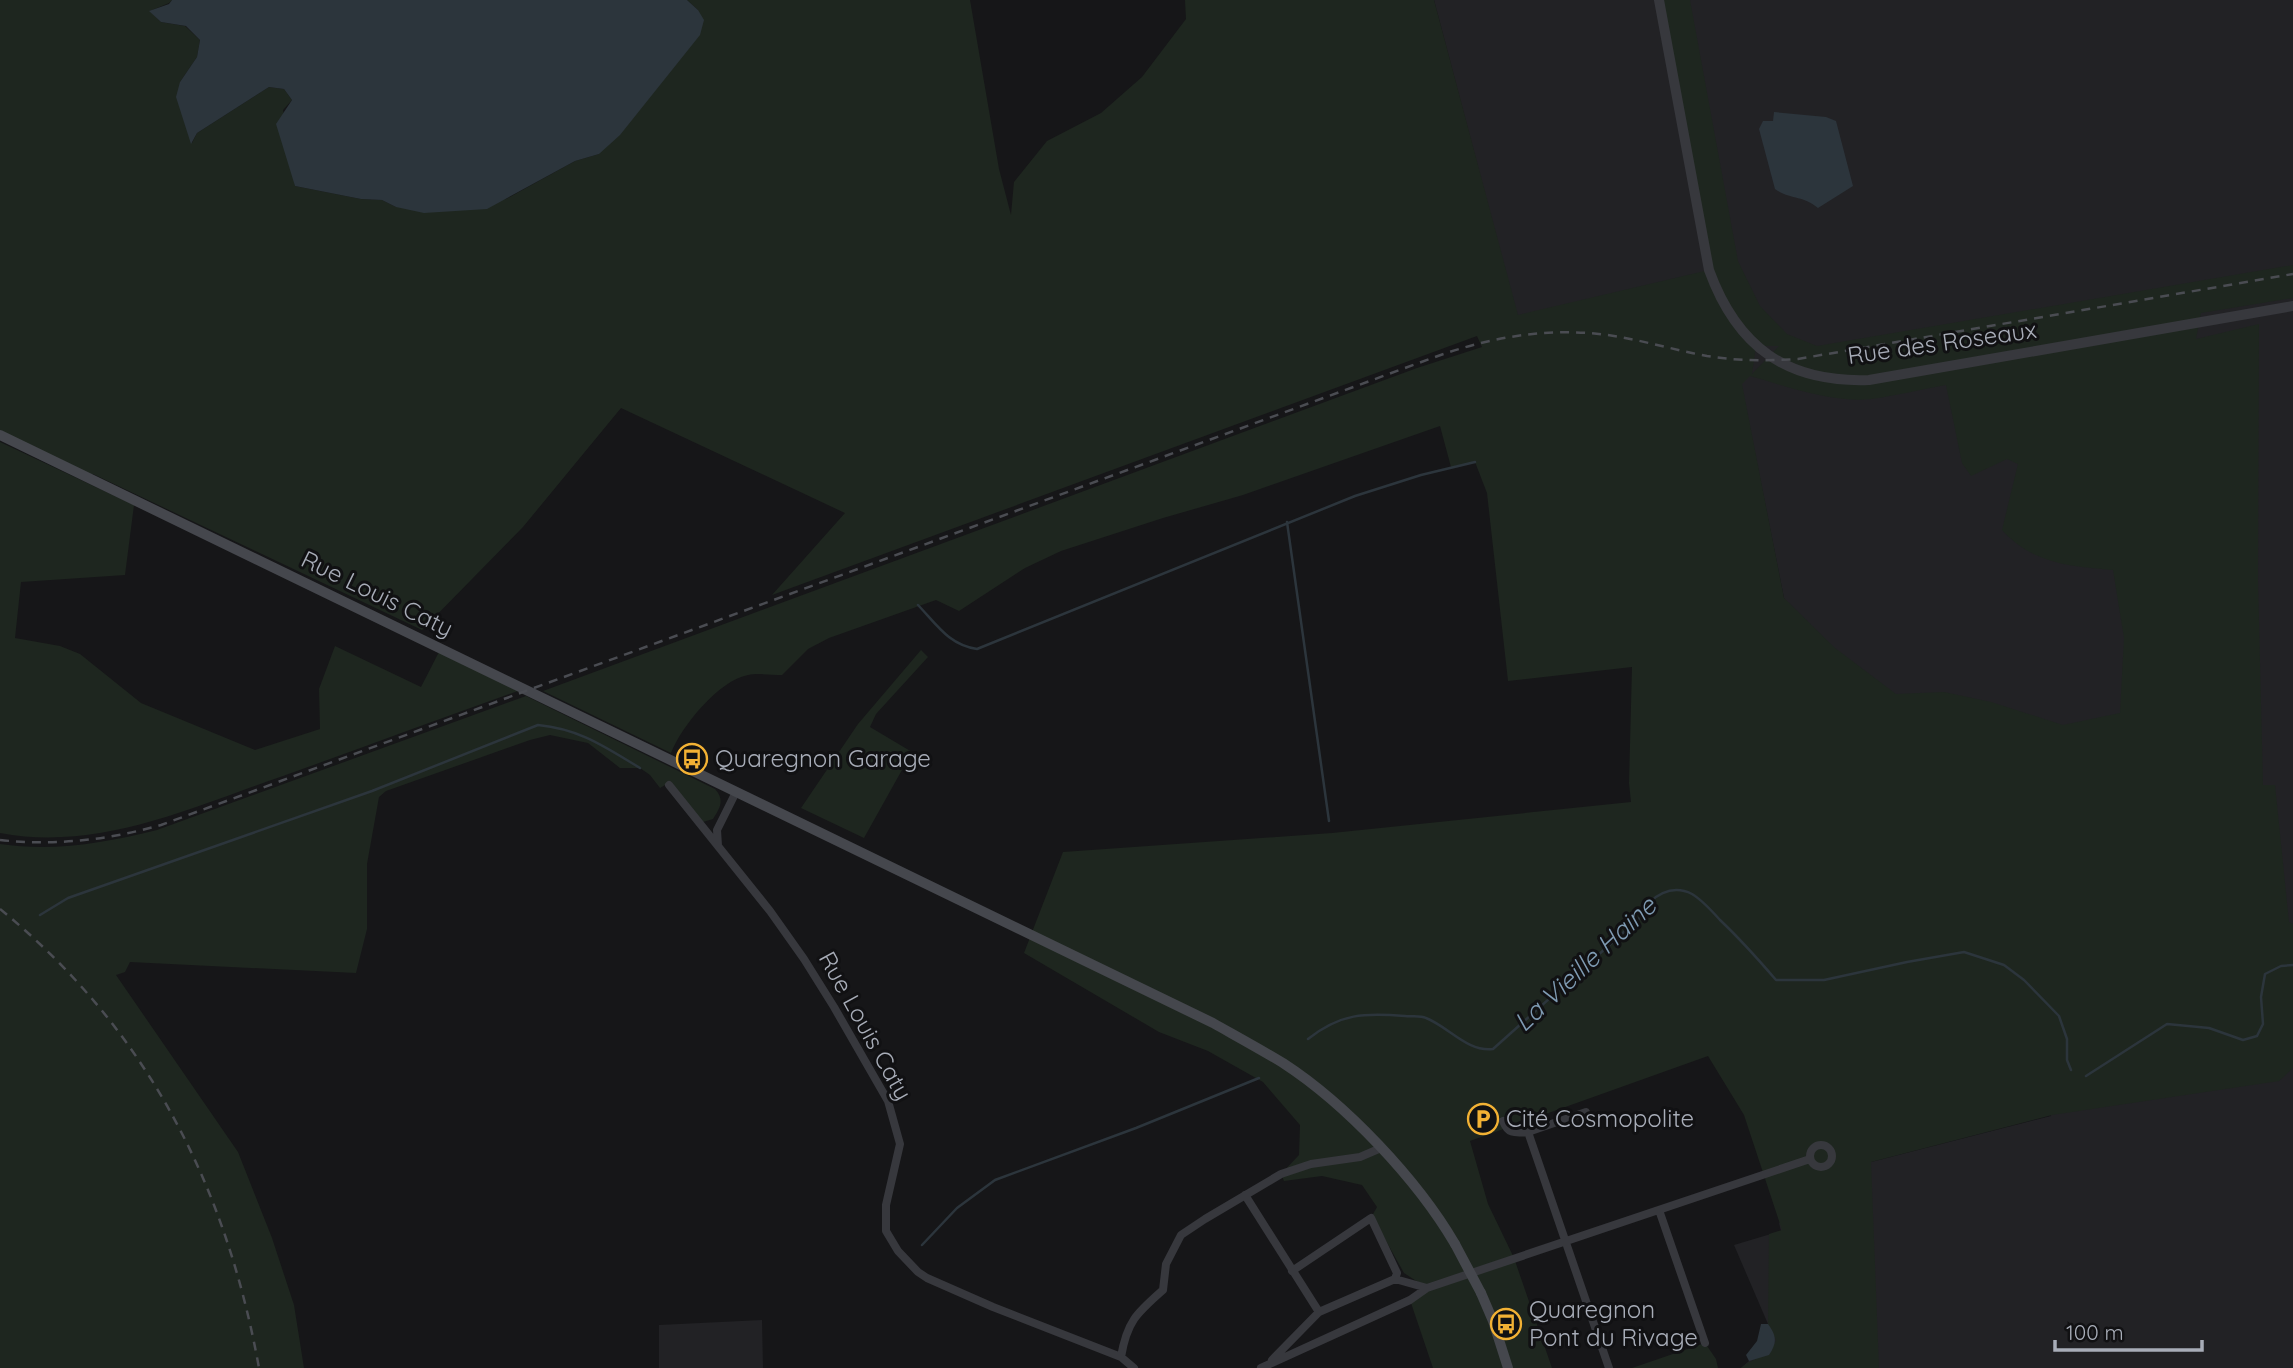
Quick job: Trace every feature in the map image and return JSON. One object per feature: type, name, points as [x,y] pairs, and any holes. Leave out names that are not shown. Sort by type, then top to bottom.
[{"type":"main road","name":"Rue Louis Caty","points":[[0,435],[1201,1017],[1282,1063],[1325,1095],[1381,1148],[1421,1194],[1455,1244],[1481,1293],[1508,1368]]},
{"type":"street","name":"Rue des Roseaux","points":[[1659,0],[1709,270],[1732,318],[1755,346],[1774,360],[1824,378],[1869,380],[2293,306]]},
{"type":"street","name":"Rue Louis Caty","points":[[669,785],[804,959],[888,1101],[900,1144],[886,1205],[885,1223],[886,1231],[898,1251],[918,1272],[928,1278],[993,1307],[1121,1357],[1134,1368]]},
{"type":"street","points":[[718,846],[717,830],[736,792]]},
{"type":"street","points":[[1503,1121],[1510,1132],[1528,1132],[1587,1112]]},
{"type":"street","points":[[1528,1132],[1609,1368]]},
{"type":"street","points":[[1121,1357],[1124,1339],[1135,1314],[1163,1290],[1167,1264],[1181,1236],[1281,1174],[1311,1164],[1360,1157],[1381,1148]]},
{"type":"street","points":[[1263,1367],[1410,1300],[1427,1288],[1810,1159]]},
{"type":"street","points":[[1245,1195],[1319,1312]]},
{"type":"street","points":[[1659,1210],[1705,1343]]},
{"type":"street","points":[[1292,1271],[1371,1218],[1396,1276],[1427,1288]]},
{"type":"street","points":[[1263,1367],[1319,1312],[1396,1276]]},
{"type":"shaded area","points":[[0,0],[172,0],[150,11],[161,22],[185,26],[200,40],[197,57],[180,82],[192,143],[197,133],[269,87],[284,89],[292,100],[283,110],[295,186],[361,199],[382,200],[396,207],[506,199],[575,161],[599,154],[698,10],[687,0],[970,0],[999,169],[1011,215],[1014,182],[1047,141],[1101,113],[1142,77],[1186,19],[1185,0],[1434,0],[1518,315],[1709,270],[1659,0],[1690,0],[1738,261],[1760,306],[1787,334],[1817,346],[2293,265],[2293,298],[2201,313],[2196,339],[2259,324],[2258,581],[2263,785],[2275,785],[2289,922],[2293,924],[2293,1068],[2279,1081],[2052,1115],[1871,1162],[1879,1368],[1741,1368],[1770,1350],[1776,1340],[1768,1324],[1769,1234],[1782,1230],[1744,1115],[1708,1056],[1470,1141],[1488,1204],[1514,1258],[1552,1368],[1433,1368],[1410,1300],[1427,1288],[1404,1273],[1372,1216],[1377,1207],[1362,1185],[1322,1176],[1284,1181],[1281,1174],[1299,1155],[1300,1125],[1263,1082],[1208,1051],[1159,1032],[1024,953],[1063,852],[1332,833],[1631,802],[1629,783],[1632,667],[1508,681],[1487,493],[1475,462],[1451,467],[1440,426],[1243,495],[1061,551],[1025,568],[959,611],[936,600],[829,638],[808,649],[782,675],[748,675],[725,686],[692,718],[671,753],[543,691],[1417,368],[1482,347],[1477,336],[772,595],[845,513],[621,408],[523,527],[422,630],[93,474],[88,477],[0,435]],"holes":[[[1756,346],[1779,346],[1752,374]],[[1750,376],[1810,393],[1856,400],[1946,385],[1962,463],[1971,476],[2007,459],[2018,464],[2002,530],[2039,557],[2067,565],[2113,570],[2124,638],[2120,713],[2063,725],[1991,702],[1944,692],[1896,694],[1835,648],[1784,598],[1742,384]]]},
{"type":"shaded area","points":[[172,0],[687,0],[704,20],[700,35],[620,135],[599,154],[575,161],[487,209],[424,213],[396,207],[382,200],[361,199],[295,186],[276,124],[292,100],[284,89],[269,87],[197,133],[191,144],[176,97],[180,82],[197,57],[200,40],[186,26],[161,22],[149,11],[169,4]]},
{"type":"shaded area","points":[[1434,0],[2293,0],[2293,1368],[1741,1368],[1749,1361],[1768,1324],[1734,1245],[1781,1231],[1779,1223],[1871,1162],[2051,1116],[1784,598],[1741,383],[1749,376],[1517,315]]},
{"type":"shaded area","points":[[1774,112],[1826,117],[1836,121],[1853,186],[1818,208],[1775,189],[1759,129],[1763,121],[1773,121]]},
{"type":"shaded area","points":[[0,442],[134,505],[125,575],[21,582],[15,638],[60,646],[80,654],[141,703],[255,750],[320,729],[319,689],[335,646],[421,687],[439,652],[518,691],[215,801],[145,823],[73,836],[37,837],[0,833]]},
{"type":"shaded area","points":[[921,650],[928,657],[876,714],[870,727],[912,752],[864,838],[801,808],[858,724]]},
{"type":"shaded area","points":[[526,696],[715,789],[720,797],[720,804],[713,819],[703,822],[670,782],[660,788],[650,775],[640,768],[620,768],[588,743],[550,735],[530,740],[386,791],[379,797],[367,864],[367,929],[356,973],[130,962],[125,972],[116,975],[238,1152],[272,1238],[294,1305],[304,1368],[0,1368],[0,844],[59,847],[118,839],[157,830]]},
{"type":"shaded area","points":[[762,1320],[763,1368],[659,1368],[659,1325]]},
{"type":"shaded area","points":[[1761,1324],[1768,1324],[1771,1328],[1775,1340],[1773,1347],[1769,1355],[1749,1361],[1746,1355],[1757,1341]]},
{"type":"shaded area","points":[[1705,1343],[1716,1359],[1718,1368],[1632,1368]]},
{"type":"waterway","points":[[918,605],[951,639],[977,649],[1355,496],[1421,475],[1475,462]]},
{"type":"waterway","points":[[1287,522],[1329,821]]},
{"type":"waterway","points":[[40,915],[68,898],[372,791],[538,725],[580,735],[640,768]]},
{"type":"waterway","name":"La Vieille Haine","points":[[1308,1039],[1331,1024],[1354,1017],[1418,1016],[1434,1022],[1475,1047],[1493,1049],[1644,914],[1651,901],[1663,893],[1677,890],[1692,894],[1703,902],[1776,980],[1824,980],[1964,952],[2004,965],[2024,980],[2059,1016],[2067,1039],[2067,1060],[2071,1070]]},
{"type":"waterway","points":[[2086,1076],[2167,1024],[2209,1028],[2243,1040],[2257,1036],[2263,1024],[2261,997],[2265,974],[2281,966],[2293,965]]},
{"type":"waterway","points":[[922,1245],[957,1208],[995,1180],[1136,1128],[1259,1078]]},
{"type":"railway","points":[[0,840],[81,840],[121,835],[161,825],[1435,357],[1477,344],[1520,335],[1586,333],[1621,337],[1718,358],[1798,359],[2293,274]]},
{"type":"railway","points":[[0,909],[52,955],[97,1005],[137,1058],[172,1114],[201,1174],[225,1236],[244,1301],[259,1368]]},
{"type":"place","name":"Quaregnon Garage","points":[[692,759]]},
{"type":"place","name":"Cité Cosmopolite","points":[[1483,1119]]},
{"type":"place","name":"Quaregnon Pont du Rivage","points":[[1506,1324]]}]
